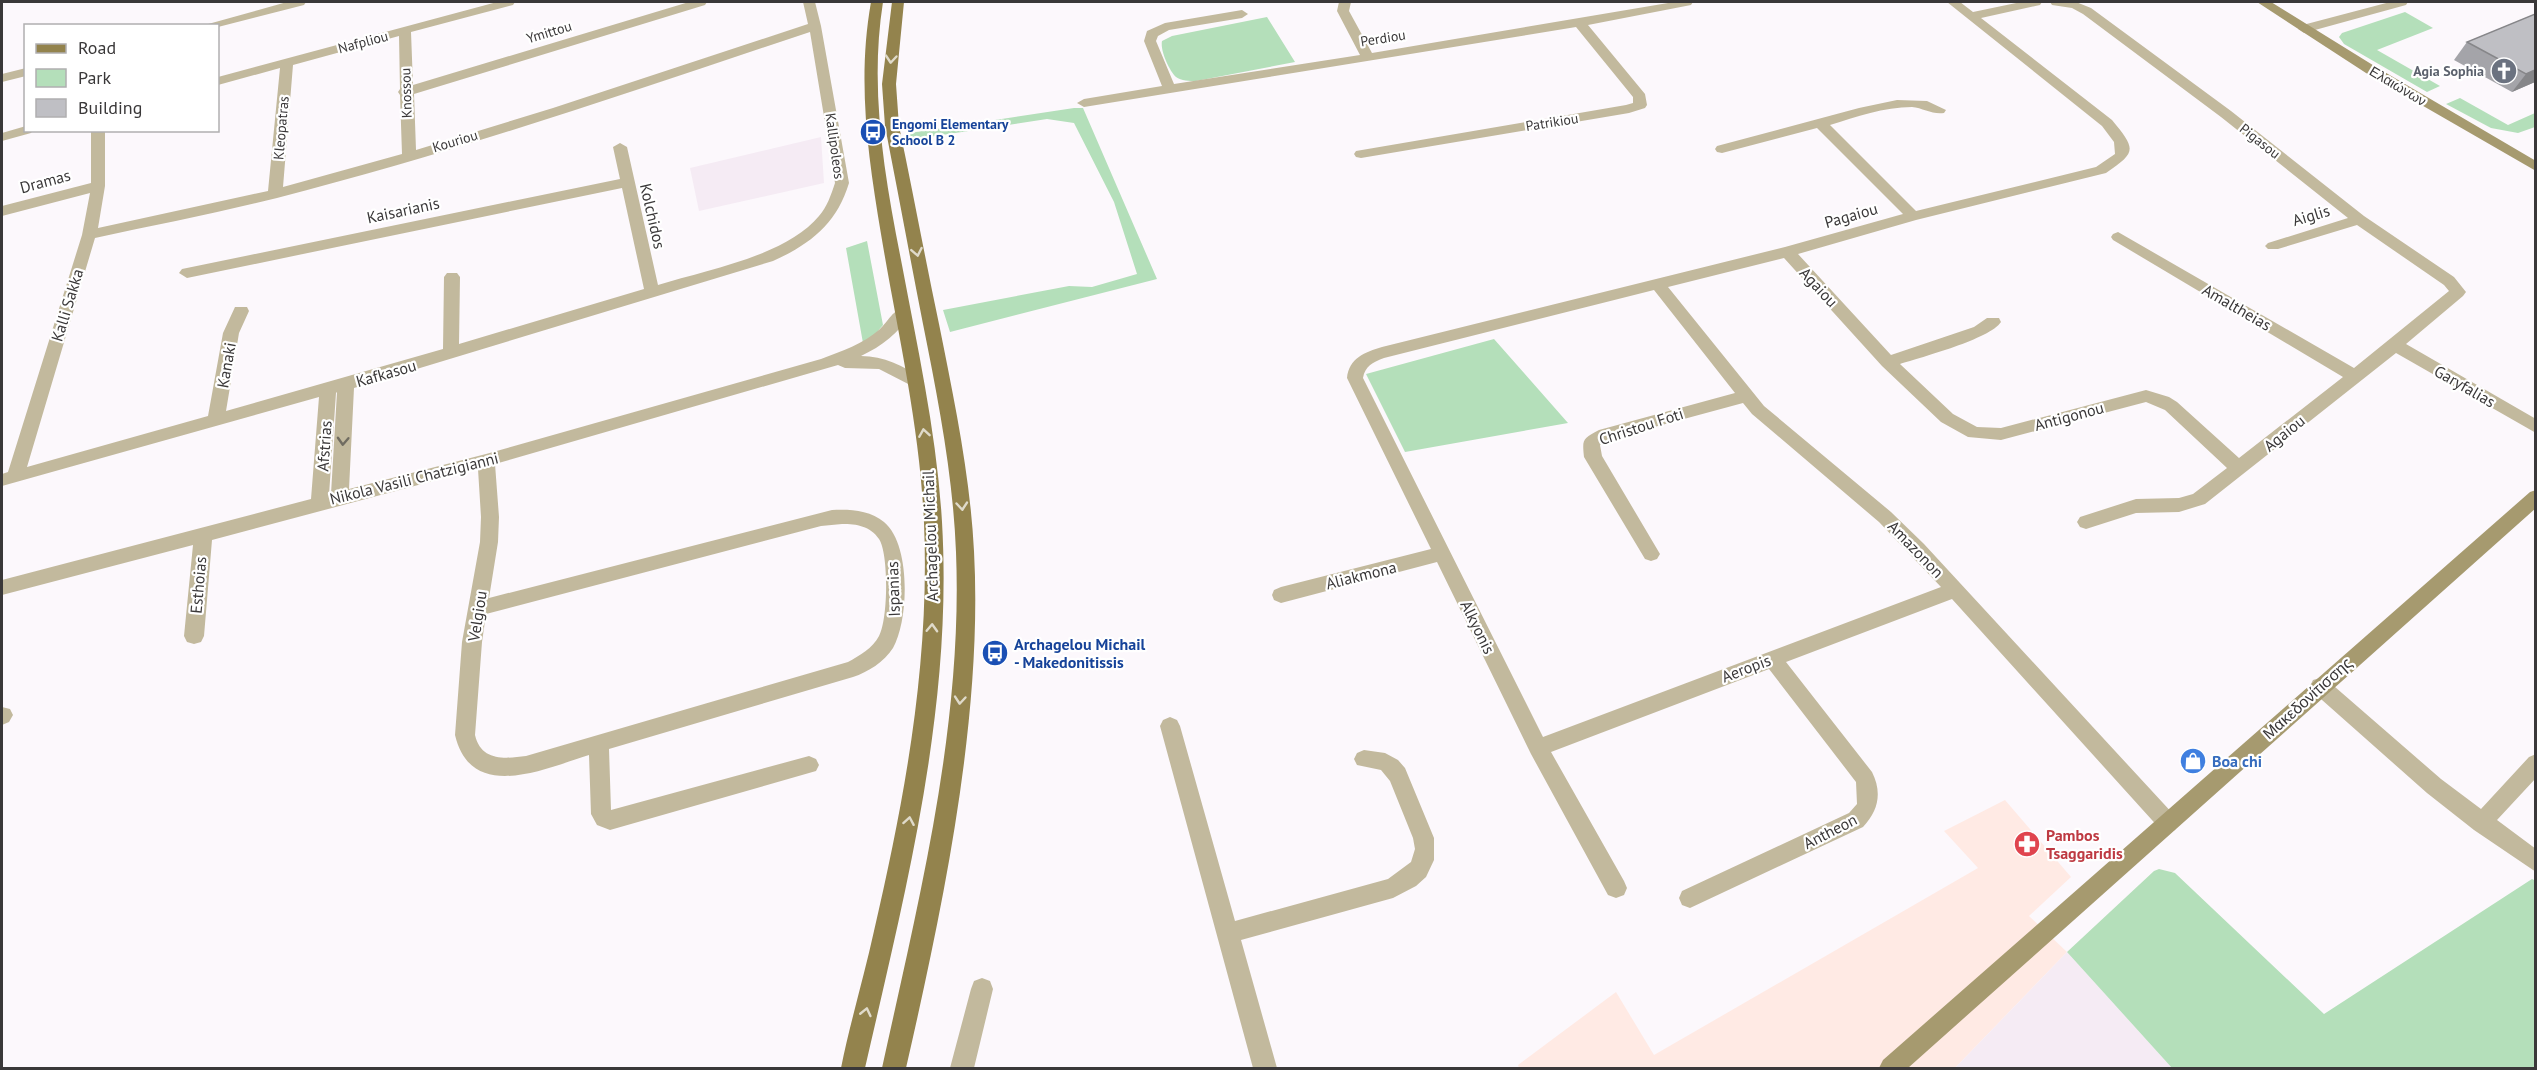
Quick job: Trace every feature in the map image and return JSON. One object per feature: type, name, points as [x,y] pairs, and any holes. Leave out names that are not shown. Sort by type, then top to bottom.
[{"type":"main road","name":"Archagelou Michail","points":[[853,1068],[902,863],[923,738],[932,647],[933,524],[926,447],[874,154],[869,99],[871,28],[877,2]]},
{"type":"main road","name":"Archagelou Michail","points":[[894,1068],[936,862],[957,727],[966,584],[963,522],[954,436],[892,126],[889,84],[898,2]]},
{"type":"main road","name":"Ελαιώνων","points":[[2263,2],[2304,29],[2535,167]]},
{"type":"main road","name":"Μακεδονίτισσης","points":[[1891,1068],[2320,686],[2487,542],[2535,497]]},
{"type":"street","points":[[215,24],[300,2]]},
{"type":"street","name":"Nafpliou","points":[[219,81],[405,30],[476,6],[509,2]]},
{"type":"street","name":"Ymittou","points":[[405,92],[701,2]]},
{"type":"street","name":"Kallipoleos","points":[[768,257],[796,244],[819,227],[838,199],[842,183],[809,2]]},
{"type":"street","points":[[1345,2],[1342,11],[1367,56]]},
{"type":"street","name":"Perdiou","points":[[1084,104],[1579,23],[1688,2]]},
{"type":"street","name":"Pagaiou","points":[[1361,362],[1382,353],[1787,252],[1913,216],[2101,170],[2122,156],[2124,149],[2121,142],[2107,123],[1953,2]]},
{"type":"street","points":[[1972,16],[2036,2]]},
{"type":"street","name":"Pigasou","points":[[2056,2],[2075,5],[2087,11],[2226,114],[2359,219],[2449,281],[2458,291]]},
{"type":"street","points":[[2350,2],[2366,12]]},
{"type":"street","points":[[2304,29],[2402,2]]},
{"type":"street","points":[[1170,90],[1150,41],[1152,34],[1165,27],[1242,14]]},
{"type":"street","name":"Patrikiou","points":[[1361,154],[1629,110],[1640,105],[1640,97],[1579,23]]},
{"type":"street","name":"Kouriou","points":[[89,235],[275,194],[409,156],[815,26]]},
{"type":"street","name":"Knossou","points":[[405,30],[405,92],[409,156]]},
{"type":"street","name":"Kleopatras","points":[[275,194],[286,63]]},
{"type":"street","points":[[2,78],[24,72]]},
{"type":"street","points":[[1722,148],[1897,104],[1921,102],[1939,110]]},
{"type":"street","points":[[1821,123],[1913,216]]},
{"type":"street","points":[[2,137],[24,131]]},
{"type":"street","name":"Kalli Sakka","points":[[8,478],[89,235],[98,186],[98,132]]},
{"type":"street","name":"Kolchidos","points":[[620,147],[652,292]]},
{"type":"street","name":"Kaisarianis","points":[[187,273],[627,183]]},
{"type":"street","name":"Dramas","points":[[2,211],[98,186]]},
{"type":"street","name":"Aiglis","points":[[2273,246],[2359,219]]},
{"type":"street","name":"Amaltheias","points":[[2118,237],[2355,376]]},
{"type":"street","name":"Agaiou","points":[[1787,252],[1888,362],[1947,418],[1960,427],[1987,434]]},
{"type":"street","name":"Kafkasou","points":[[8,478],[328,390],[768,257]]},
{"type":"street","points":[[451,354],[452,278]]},
{"type":"street","name":"Amazonon","points":[[1657,284],[1744,396],[1918,549],[2168,823]]},
{"type":"street","name":"Agaiou","points":[[2086,522],[2136,506],[2191,503],[2239,470],[2395,345],[2458,291]]},
{"type":"street","name":"Kanaki","points":[[216,420],[231,333],[241,311]]},
{"type":"street","name":"Nikola Vasili Chatzigianni","points":[[2,588],[320,502],[486,460],[826,363],[857,352],[879,340],[895,326],[903,313]]},
{"type":"street","points":[[1888,362],[1980,331],[1993,322]]},
{"type":"street","name":"Garyfalias","points":[[2395,345],[2535,427]]},
{"type":"street","name":"Nikola Vasili Chatzigianni","points":[[826,363],[881,362],[916,382]]},
{"type":"street","name":"Alkyonis","points":[[1361,362],[1355,370],[1355,378],[1538,748],[1616,888]]},
{"type":"street","name":"Afstrias","points":[[340,497],[346,384]]},
{"type":"street","name":"Afstrias","points":[[320,502],[328,390]]},
{"type":"street","name":"Christou Foti","points":[[1651,554],[1593,457],[1592,442],[1605,434],[1744,396]]},
{"type":"street","name":"Antigonou","points":[[1987,434],[2001,434],[2132,399],[2151,397],[2171,406],[2239,470]]},
{"type":"street","name":"Velgiou","points":[[484,764],[474,758],[468,750],[465,735],[477,609],[489,542],[490,517],[486,460]]},
{"type":"street","name":"Ispanias","points":[[477,609],[830,518],[863,518],[876,524],[885,533],[892,549],[895,618],[885,645],[867,662],[834,675],[526,765],[508,768],[484,764]]},
{"type":"street","name":"Esthoias","points":[[194,636],[203,534]]},
{"type":"street","name":"Aliakmona","points":[[1281,595],[1441,554]]},
{"type":"street","name":"Aeropis","points":[[1538,748],[1954,590]]},
{"type":"street","name":"Antheon","points":[[1690,898],[1856,820],[1864,813],[1869,802],[1869,790],[1865,778],[1772,658]]},
{"type":"street","points":[[2320,686],[2434,786],[2535,862]]},
{"type":"street","points":[[1170,726],[1265,1068]]},
{"type":"street","points":[[599,744],[601,814],[610,820],[809,765]]},
{"type":"street","points":[[1229,933],[1393,888],[1408,880],[1419,869],[1425,854],[1426,838],[1396,772],[1386,763],[1364,759]]},
{"type":"street","points":[[2481,823],[2535,763]]},
{"type":"street","points":[[962,1068],[981,989]]},
{"type":"shaded area","points":[[821,137],[824,183],[699,211],[690,168]]},
{"type":"shaded area","points":[[2005,800],[2071,877],[2029,916],[2067,952],[1955,1068],[1519,1068],[1518,1065],[1616,992],[1654,1055],[1978,868],[1944,831]]},
{"type":"shaded area","points":[[2067,952],[2172,1068],[1955,1068]]},
{"type":"green space","points":[[2405,12],[2433,28],[2377,50],[2440,86],[2427,92],[2344,44],[2339,37],[2342,33]]},
{"type":"green space","points":[[1267,17],[1295,62],[1194,81],[1176,77],[1166,60],[1162,41],[1172,36]]},
{"type":"green space","points":[[2460,98],[2508,125],[2535,113],[2535,127],[2518,133],[2491,128],[2446,104]]},
{"type":"green space","points":[[1083,108],[1157,279],[950,332],[943,310],[1069,286],[1092,287],[1137,274],[1114,202],[1074,123],[1047,119],[909,140],[910,133]]},
{"type":"green space","points":[[867,241],[883,325],[872,338],[863,343],[846,248]]},
{"type":"green space","points":[[1494,339],[1568,423],[1405,452],[1366,374]]},
{"type":"green space","points":[[2159,869],[2175,873],[2324,1014],[2532,879],[2536,881],[2535,1068],[2172,1068],[2067,952],[2154,871]]},
{"type":"building","points":[[2535,14],[2535,70],[2526,74],[2467,42]]},
{"type":"place","name":"Agia Sophia","points":[[2504,71]]},
{"type":"place","name":"Engomi Elementary School B 2","points":[[873,132]]},
{"type":"place","name":"Archagelou Michail - Makedonitissis","points":[[995,653]]},
{"type":"place","name":"Boa chi","points":[[2193,761]]},
{"type":"place","name":"Pambos Tsaggaridis","points":[[2027,844]]}]
